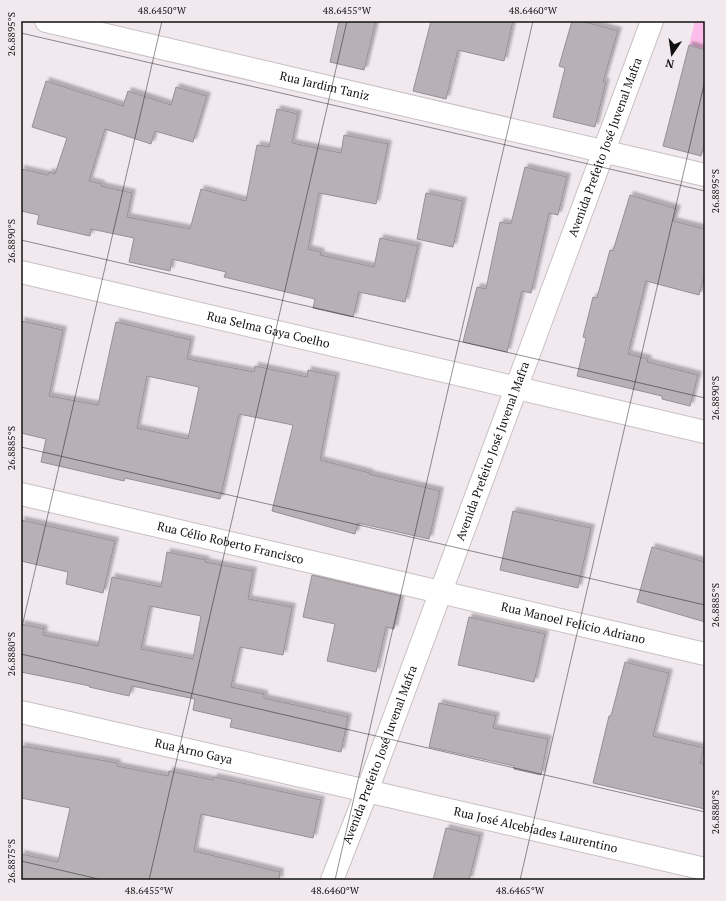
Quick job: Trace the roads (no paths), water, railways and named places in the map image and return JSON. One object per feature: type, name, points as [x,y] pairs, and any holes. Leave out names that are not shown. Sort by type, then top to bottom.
[{"type":"street","name":"Rua Jardim Taniz","points":[[46,21],[604,151],[705,176]]},
{"type":"street","name":"Avenida Prefeito José Juvenal Mafra","points":[[332,880],[367,791],[652,21]]},
{"type":"street","name":"Rua Selma Gaya Coelho","points":[[21,272],[705,432]]},
{"type":"street","name":"Rua Célio Roberto Francisco","points":[[21,494],[441,592]]},
{"type":"street","name":"Rua Manoel Felício Adriano","points":[[441,592],[705,654]]},
{"type":"street","name":"Rua Arno Gaya","points":[[21,712],[367,791]]},
{"type":"street","name":"Rua José Alcebíades Laurentino","points":[[367,791],[705,869]]}]
